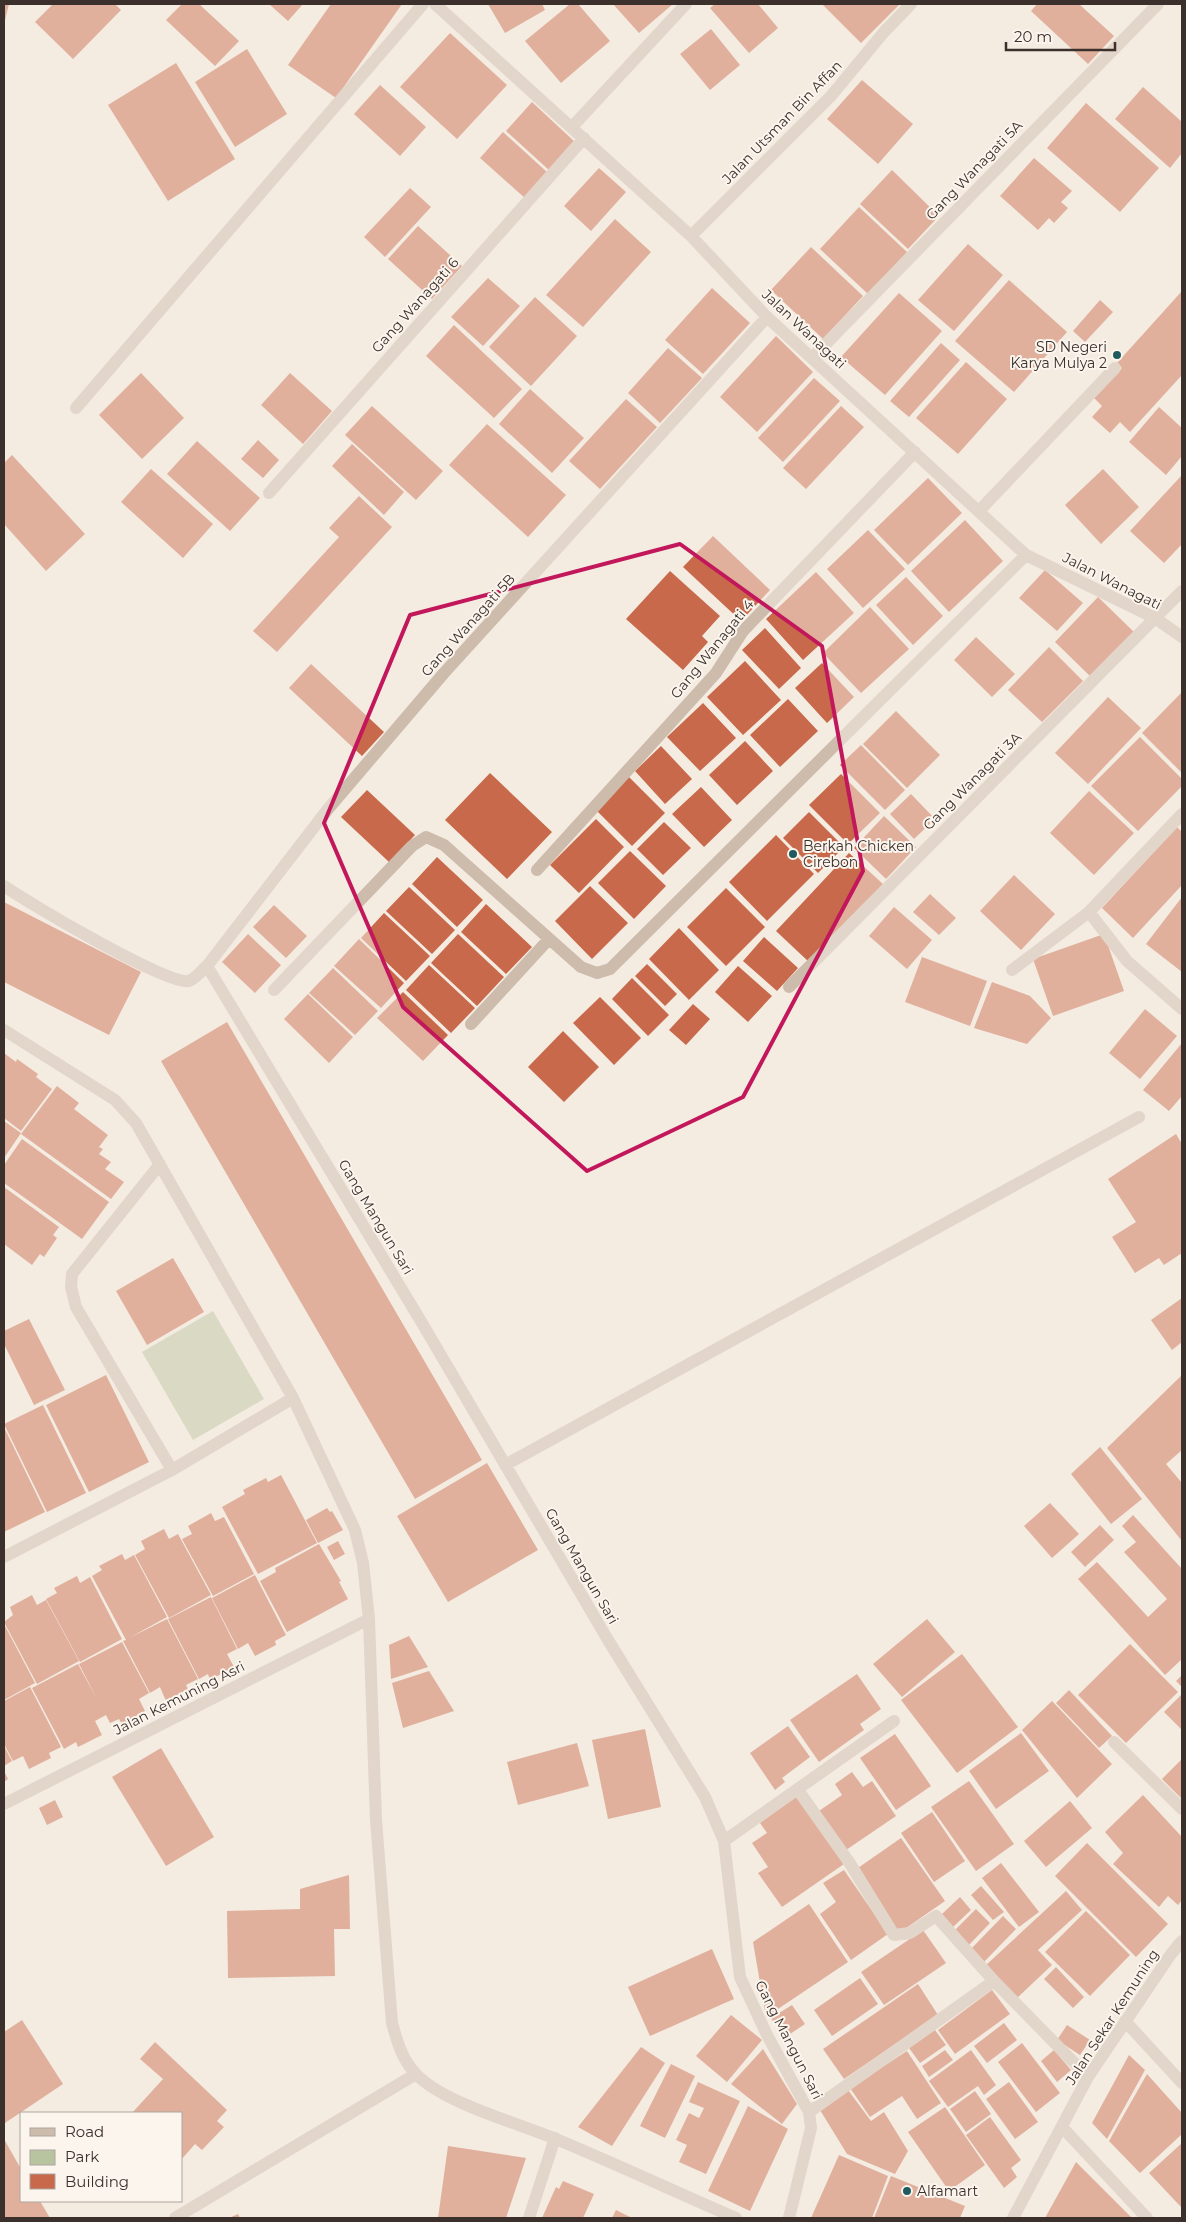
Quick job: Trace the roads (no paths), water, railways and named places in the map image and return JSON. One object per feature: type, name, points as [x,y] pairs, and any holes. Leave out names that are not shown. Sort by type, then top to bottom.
[{"type":"street","points":[[76,408],[423,4]]},
{"type":"street","name":"Jalan Wanagati","points":[[435,4],[691,236],[767,317],[1026,555],[1155,618],[1182,636]]},
{"type":"street","points":[[572,127],[686,4]]},
{"type":"street","name":"Jalan Utsman Bin Affan","points":[[691,236],[831,96],[884,32],[911,4]]},
{"type":"street","name":"Gang Wanagati 5A","points":[[812,358],[1158,4]]},
{"type":"street","name":"Gang Wanagati 6","points":[[269,493],[584,138]]},
{"type":"street","name":"Gang Wanagati 5B","points":[[4,886],[142,966],[180,981],[189,980],[207,966],[328,809],[444,673],[767,317]]},
{"type":"street","points":[[979,511],[1116,368]]},
{"type":"street","name":"Gang Wanagati 4","points":[[536,870],[716,673],[743,631],[915,452]]},
{"type":"street","points":[[274,990],[412,846],[426,838],[444,845],[581,967],[598,973],[610,969],[1026,555]]},
{"type":"street","name":"Gang Wanagati 3A","points":[[789,987],[1182,591]]},
{"type":"street","points":[[1012,970],[1089,912],[1182,814]]},
{"type":"street","points":[[1089,912],[1127,961],[1182,1009]]},
{"type":"street","points":[[471,1024],[549,939]]},
{"type":"street","name":"Gang Mangun Sari","points":[[207,966],[422,1323],[608,1640],[705,1797],[724,1841],[740,1977],[767,2035],[809,2112],[811,2128],[789,2218]]},
{"type":"street","points":[[4,1030],[115,1100],[136,1124],[292,1398],[355,1530],[363,1563],[369,1619],[376,1820],[392,2023],[399,2049],[416,2074],[440,2091],[475,2108],[555,2138],[736,2218]]},
{"type":"street","points":[[505,1465],[1139,1117]]},
{"type":"street","points":[[160,1164],[72,1274],[71,1287],[76,1307],[172,1470]]},
{"type":"street","points":[[4,1556],[172,1470],[292,1398]]},
{"type":"street","name":"Jalan Kemuning Asri","points":[[4,1804],[369,1619]]},
{"type":"street","points":[[724,1841],[894,1721]]},
{"type":"street","points":[[1114,1742],[1182,1808]]},
{"type":"street","points":[[798,1790],[849,1862],[894,1935],[910,1933],[936,1916],[994,1981],[1088,2077]]},
{"type":"street","name":"Jalan Sekar Kemuning","points":[[1013,2218],[1088,2077],[1171,1954],[1182,1941]]},
{"type":"street","points":[[809,2112],[994,1981]]},
{"type":"street","points":[[1126,2022],[1182,2083]]},
{"type":"street","points":[[175,2218],[416,2074]]},
{"type":"street","points":[[1062,2127],[1147,2218]]},
{"type":"street","points":[[529,2218],[555,2138]]},
{"type":"place","name":"SD Negeri Karya Mulya 2","points":[[1117,355]]},
{"type":"place","name":"Berkah Chicken Cirebon","points":[[793,854]]},
{"type":"place","name":"Alfamart","points":[[907,2191]]}]
